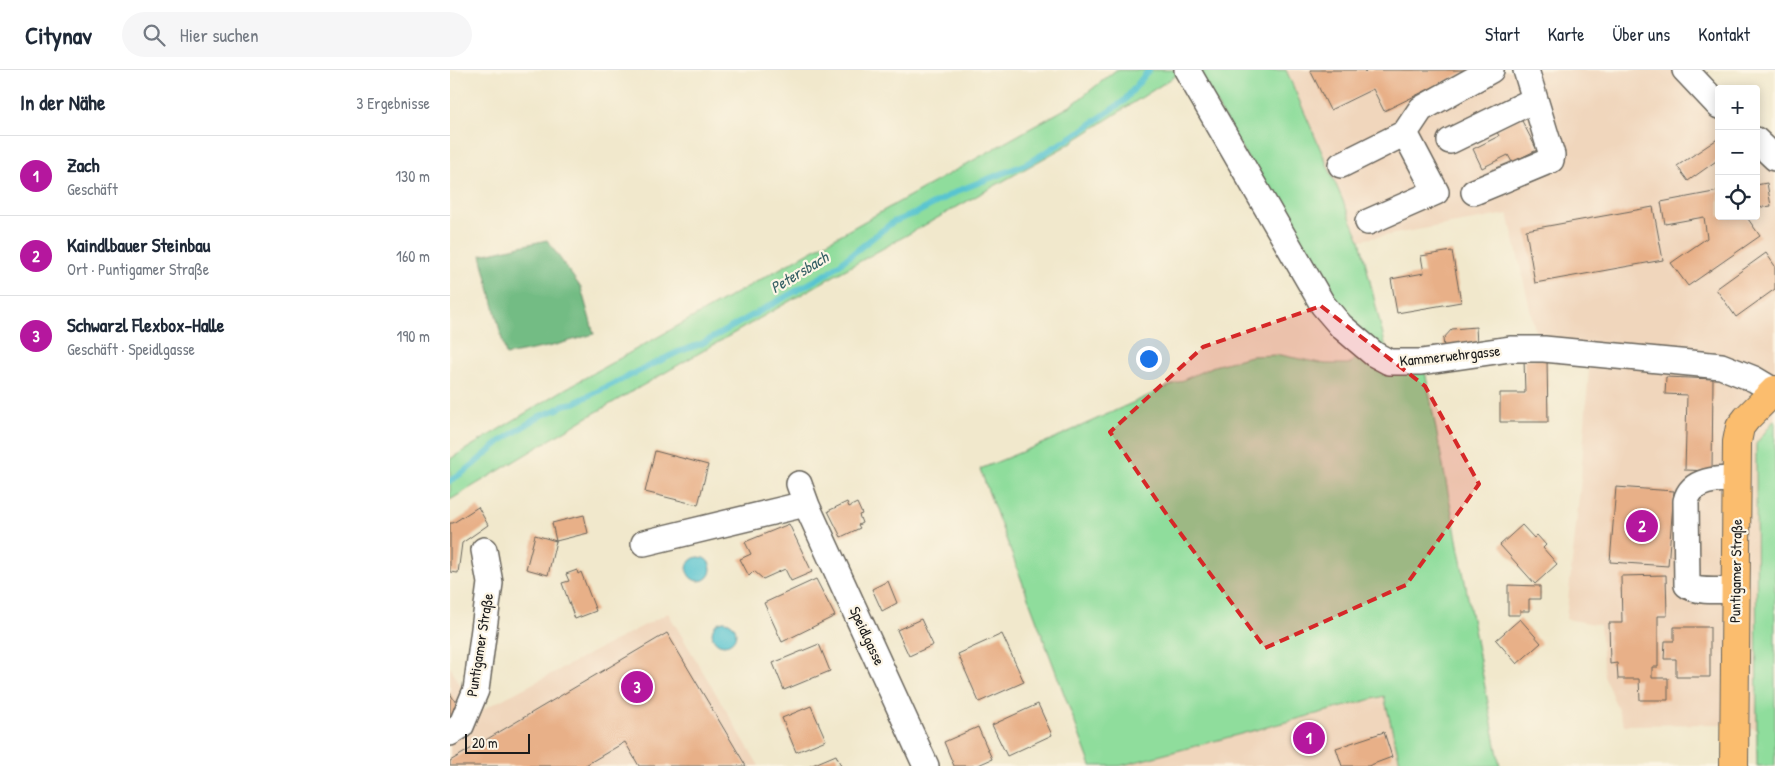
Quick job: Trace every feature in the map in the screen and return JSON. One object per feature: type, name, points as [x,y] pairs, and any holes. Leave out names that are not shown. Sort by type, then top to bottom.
[{"type":"main road","name":"Puntigamer Straße","points":[[1734,766],[1737,442],[1740,427],[1774,390]]},
{"type":"street","name":"Kammerwehrgasse","points":[[1187,70],[1324,305],[1341,326],[1383,360],[1389,362],[1421,362],[1510,349],[1562,350],[1721,366],[1754,379],[1774,390]]},
{"type":"street","points":[[1341,165],[1405,133],[1421,109],[1491,70]]},
{"type":"street","points":[[1474,192],[1551,160],[1552,155],[1526,70]]},
{"type":"street","points":[[1685,70],[1715,102]]},
{"type":"street","points":[[1450,141],[1534,100]]},
{"type":"street","points":[[1368,222],[1436,192],[1405,133]]},
{"type":"street","points":[[1760,144],[1775,158]]},
{"type":"street","points":[[1736,590],[1705,590],[1690,588],[1687,585],[1686,501],[1687,494],[1704,482],[1716,479],[1737,479]]},
{"type":"street","name":"Speidlgasse","points":[[644,543],[797,506],[803,495],[926,766]]},
{"type":"street","name":"Puntigamer Straße","points":[[450,732],[461,726],[476,690],[490,583],[484,550]]},
{"type":"highlighted area","points":[[1321,306],[1425,386],[1479,484],[1406,585],[1265,648],[1167,515],[1110,432],[1203,347]]},
{"type":"shaded area","points":[[1286,70],[1685,70],[1715,102],[1715,220],[1760,220],[1760,132],[1775,138],[1775,766],[1757,766],[1757,729],[1716,724],[1624,725],[1604,676],[1600,625],[1566,619],[1581,478],[1589,368],[1537,339],[1508,214],[1360,240]]},
{"type":"shaded area","points":[[668,613],[759,766],[450,766],[450,667],[476,713]]},
{"type":"shaded area","points":[[1384,696],[1401,766],[1120,766]]},
{"type":"green space","points":[[1116,70],[1180,70],[1180,73],[1064,147],[586,418],[450,500],[450,459],[565,389],[1072,105]]},
{"type":"green space","points":[[1197,70],[1286,70],[1360,240],[1387,352],[1332,306]]},
{"type":"green space","points":[[547,240],[581,288],[594,334],[552,346],[506,355],[481,255]]},
{"type":"green space","points":[[1361,352],[1424,366],[1500,766],[1401,766],[1384,696],[1120,766],[1091,766],[980,469],[1046,442],[1214,366],[1251,356],[1280,355],[1325,364],[1350,364]]},
{"type":"green space","points":[[1775,419],[1775,766],[1757,766],[1756,444]]},
{"type":"water","points":[[699,557],[704,558],[710,564],[710,574],[704,580],[699,581],[694,580],[688,574],[687,569],[688,564],[694,558]]},
{"type":"water","points":[[724,621],[733,624],[736,633],[733,642],[724,645],[715,642],[712,633],[715,624]]},
{"type":"building","points":[[1310,70],[1364,70],[1365,72],[1368,70],[1468,70],[1384,111],[1373,89],[1330,110]]},
{"type":"building","points":[[1520,117],[1537,150],[1512,162],[1508,155],[1482,168],[1473,149],[1499,136],[1496,130]]},
{"type":"building","points":[[1715,141],[1715,162],[1688,181],[1677,166]]},
{"type":"building","points":[[1767,183],[1771,206],[1760,207],[1760,184]]},
{"type":"building","points":[[1715,192],[1715,220],[1749,220],[1760,236],[1688,286],[1671,263],[1707,238],[1704,217],[1665,224],[1661,202]]},
{"type":"building","points":[[1653,207],[1663,260],[1535,283],[1526,230]]},
{"type":"building","points":[[1452,251],[1461,302],[1397,313],[1391,279],[1424,273],[1421,256]]},
{"type":"building","points":[[1766,253],[1775,266],[1775,289],[1736,317],[1716,289]]},
{"type":"building","points":[[1476,327],[1477,344],[1444,347],[1443,339],[1452,329]]},
{"type":"building","points":[[1524,359],[1547,359],[1548,422],[1500,422],[1500,393],[1525,393]]},
{"type":"building","points":[[1666,377],[1713,379],[1712,471],[1685,470],[1687,395],[1665,394]]},
{"type":"building","points":[[655,451],[708,465],[698,505],[645,492]]},
{"type":"building","points":[[1616,487],[1674,491],[1668,566],[1610,562]]},
{"type":"building","points":[[847,502],[849,507],[857,503],[862,514],[859,515],[862,523],[858,525],[860,528],[841,537],[828,511]]},
{"type":"building","points":[[478,507],[488,525],[462,543],[458,573],[450,572],[450,523]]},
{"type":"building","points":[[584,515],[588,533],[556,541],[552,523]]},
{"type":"building","points":[[789,524],[812,572],[791,581],[785,569],[763,579],[754,571],[749,576],[740,559],[751,554],[745,542]]},
{"type":"building","points":[[1522,525],[1534,538],[1537,535],[1546,545],[1543,548],[1557,564],[1535,584],[1500,545]]},
{"type":"building","points":[[535,535],[556,541],[548,575],[526,569]]},
{"type":"building","points":[[577,570],[578,574],[581,572],[596,611],[575,619],[562,583],[569,581],[566,574]]},
{"type":"building","points":[[1666,575],[1667,616],[1658,616],[1658,667],[1652,667],[1652,678],[1668,678],[1668,700],[1640,700],[1639,679],[1618,679],[1617,663],[1610,664],[1609,623],[1622,623],[1621,576]]},
{"type":"building","points":[[816,579],[835,616],[782,642],[764,603]]},
{"type":"building","points":[[888,581],[897,603],[882,611],[872,589]]},
{"type":"building","points":[[1508,585],[1540,586],[1540,599],[1529,599],[1529,611],[1520,611],[1520,615],[1508,615]]},
{"type":"building","points":[[921,619],[933,645],[909,656],[897,630]]},
{"type":"building","points":[[1520,619],[1541,643],[1517,664],[1496,640]]},
{"type":"building","points":[[1674,627],[1710,627],[1710,677],[1676,677],[1676,659],[1664,659],[1665,641],[1674,641]]},
{"type":"building","points":[[667,633],[746,766],[639,766],[625,742],[584,766],[450,766],[450,761]]},
{"type":"building","points":[[1002,634],[1024,682],[979,702],[958,654]]},
{"type":"building","points":[[819,644],[830,671],[784,690],[773,663]]},
{"type":"building","points":[[450,693],[461,712],[450,718]]},
{"type":"building","points":[[1038,704],[1052,735],[1007,756],[992,725]]},
{"type":"building","points":[[811,706],[826,740],[796,752],[782,718]]},
{"type":"building","points":[[978,727],[992,759],[976,766],[954,766],[944,742]]},
{"type":"building","points":[[1384,732],[1392,757],[1368,766],[1342,766],[1336,748]]},
{"type":"building","points":[[836,755],[841,766],[810,766]]},
{"type":"waterway","name":"Petersbach","points":[[450,481],[468,469],[501,441],[540,416],[563,405],[574,403],[678,352],[701,344],[828,273],[893,222],[916,213],[960,190],[1026,164],[1078,133],[1124,101],[1149,70]]},
{"type":"place","name":"Kaindlbauer Steinbau","points":[[1642,526]]},
{"type":"place","name":"Schwarzl Flexbox-Halle","points":[[637,687]]},
{"type":"place","name":"Zach","points":[[1309,738]]}]
